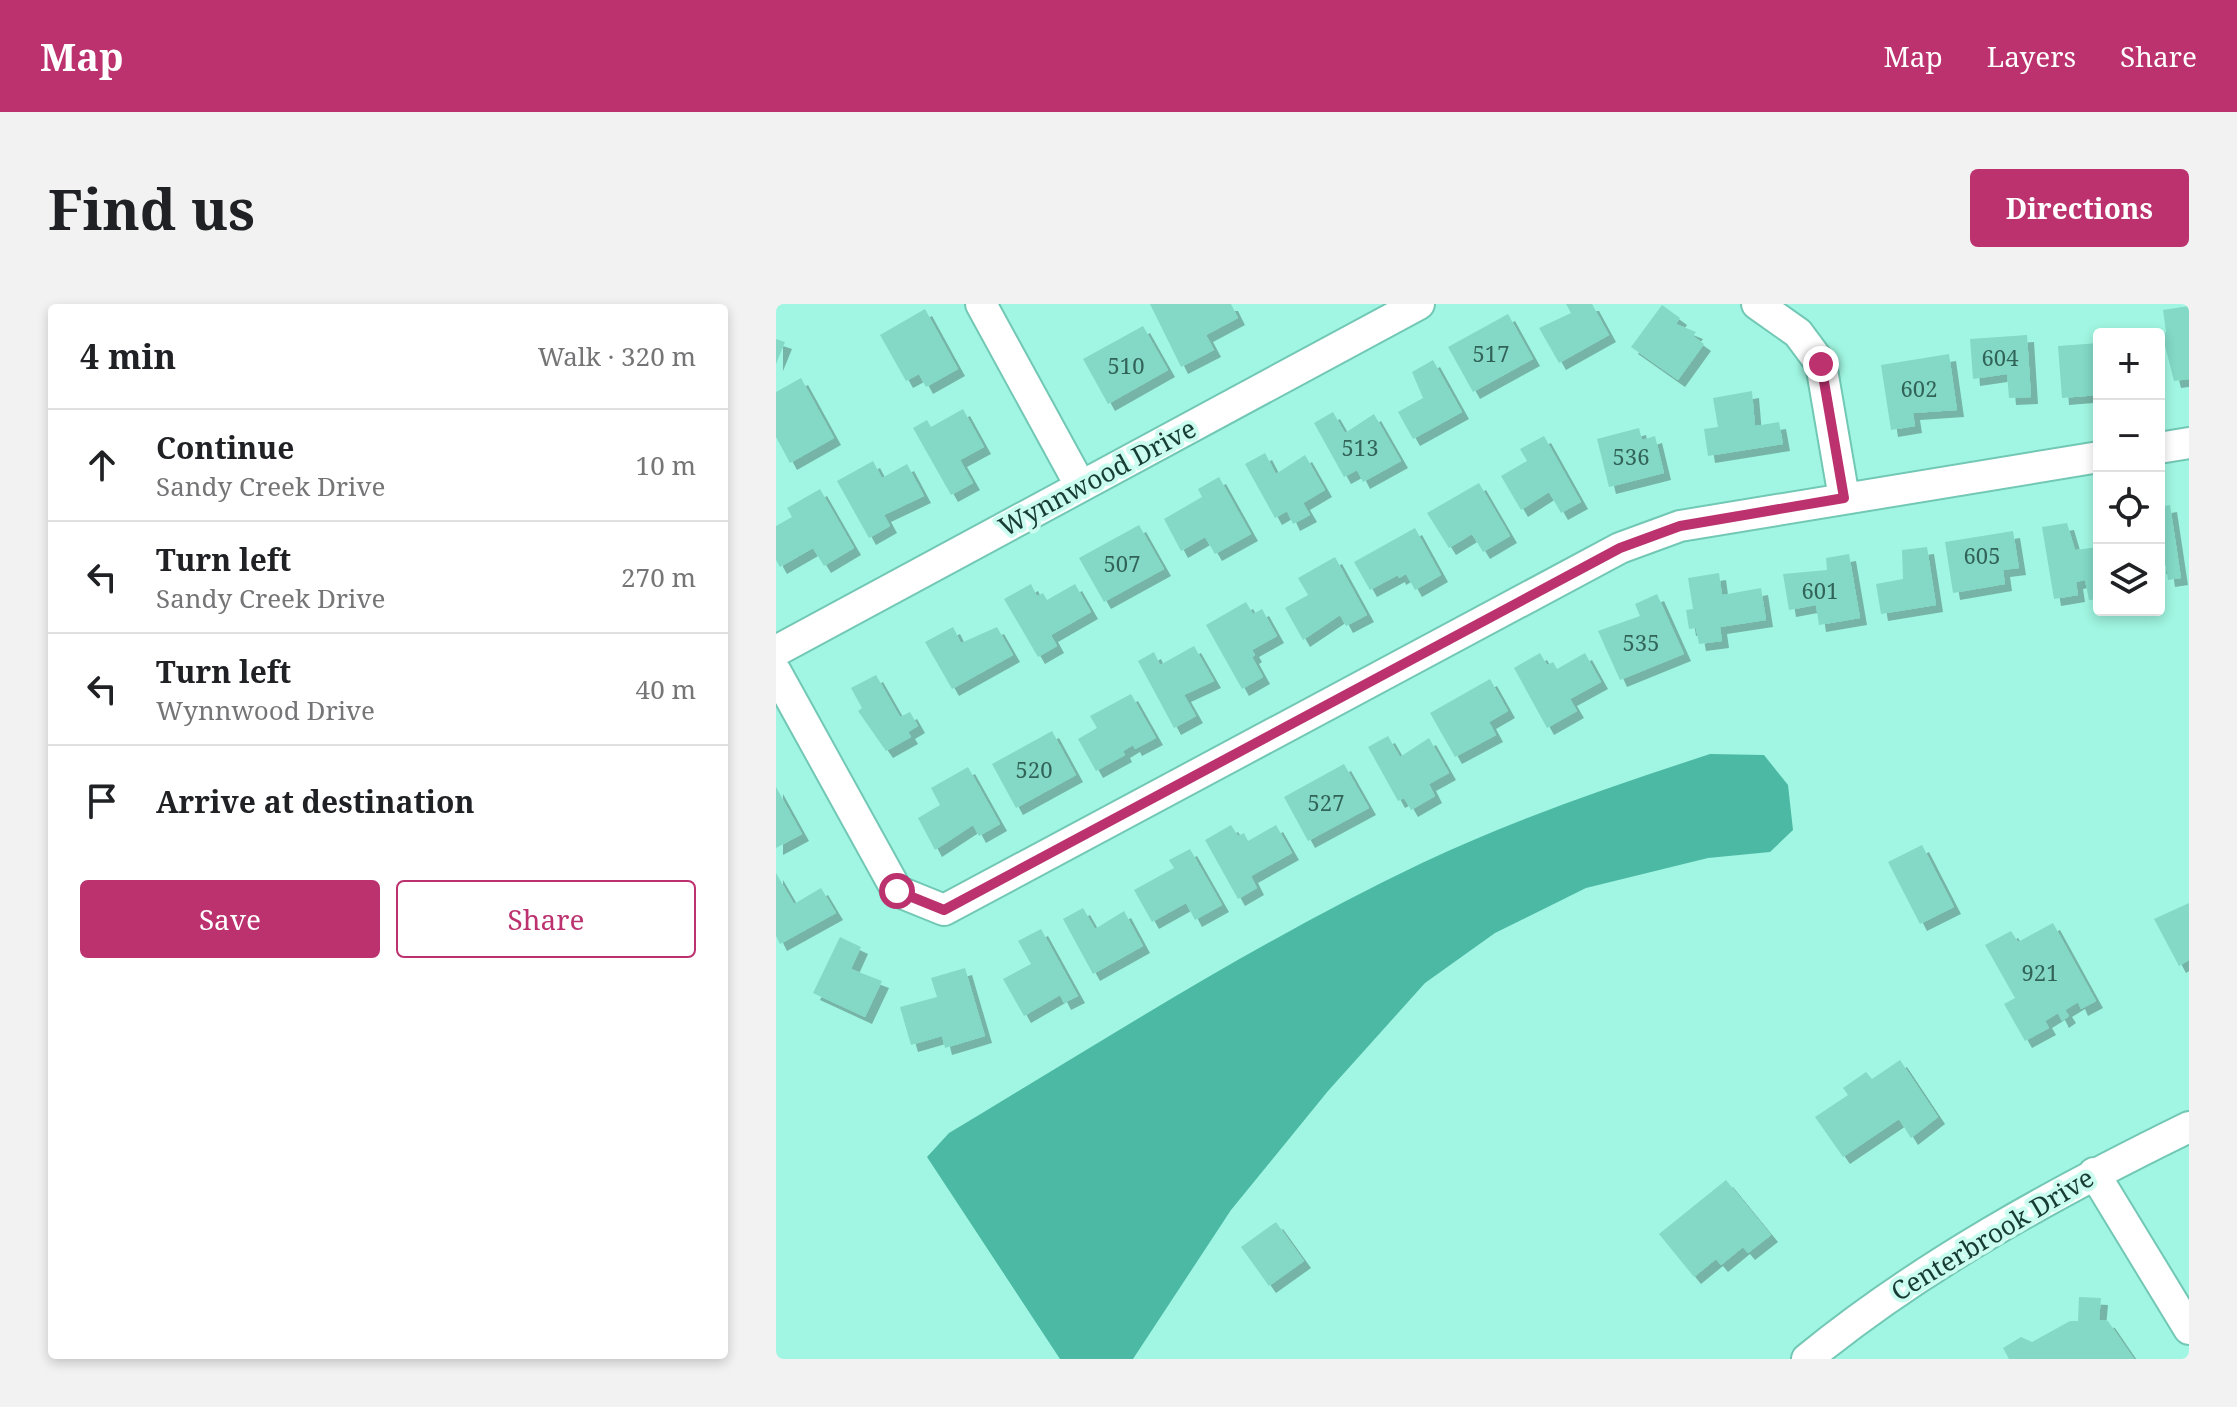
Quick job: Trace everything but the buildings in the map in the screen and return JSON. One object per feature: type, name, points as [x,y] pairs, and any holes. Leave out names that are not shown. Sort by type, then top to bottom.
[{"type":"street","points":[[981,304],[1080,485]]},
{"type":"street","name":"Wynnwood Drive","points":[[776,651],[1419,304]]},
{"type":"street","points":[[1757,304],[1798,333],[1821,364],[1844,498]]},
{"type":"street","points":[[2165,447],[2189,443]]},
{"type":"street","points":[[776,672],[897,891],[944,910],[1620,548],[1680,526],[2093,458]]},
{"type":"street","name":"Centerbrook Drive","points":[[1807,1359],[1872,1306],[2094,1173],[2189,1127]]},
{"type":"street","points":[[2094,1173],[2189,1329]]},
{"type":"shaded area","points":[[1710,754],[1764,755],[1788,785],[1793,830],[1770,852],[1708,858],[1586,888],[1495,933],[1425,983],[1328,1091],[1231,1210],[1133,1359],[1060,1359],[927,1157],[949,1133],[1182,992],[1361,893],[1457,847],[1528,818]]},
{"type":"route","points":[[897,891],[944,910],[1620,548],[1680,526],[1844,498],[1821,364]]}]
